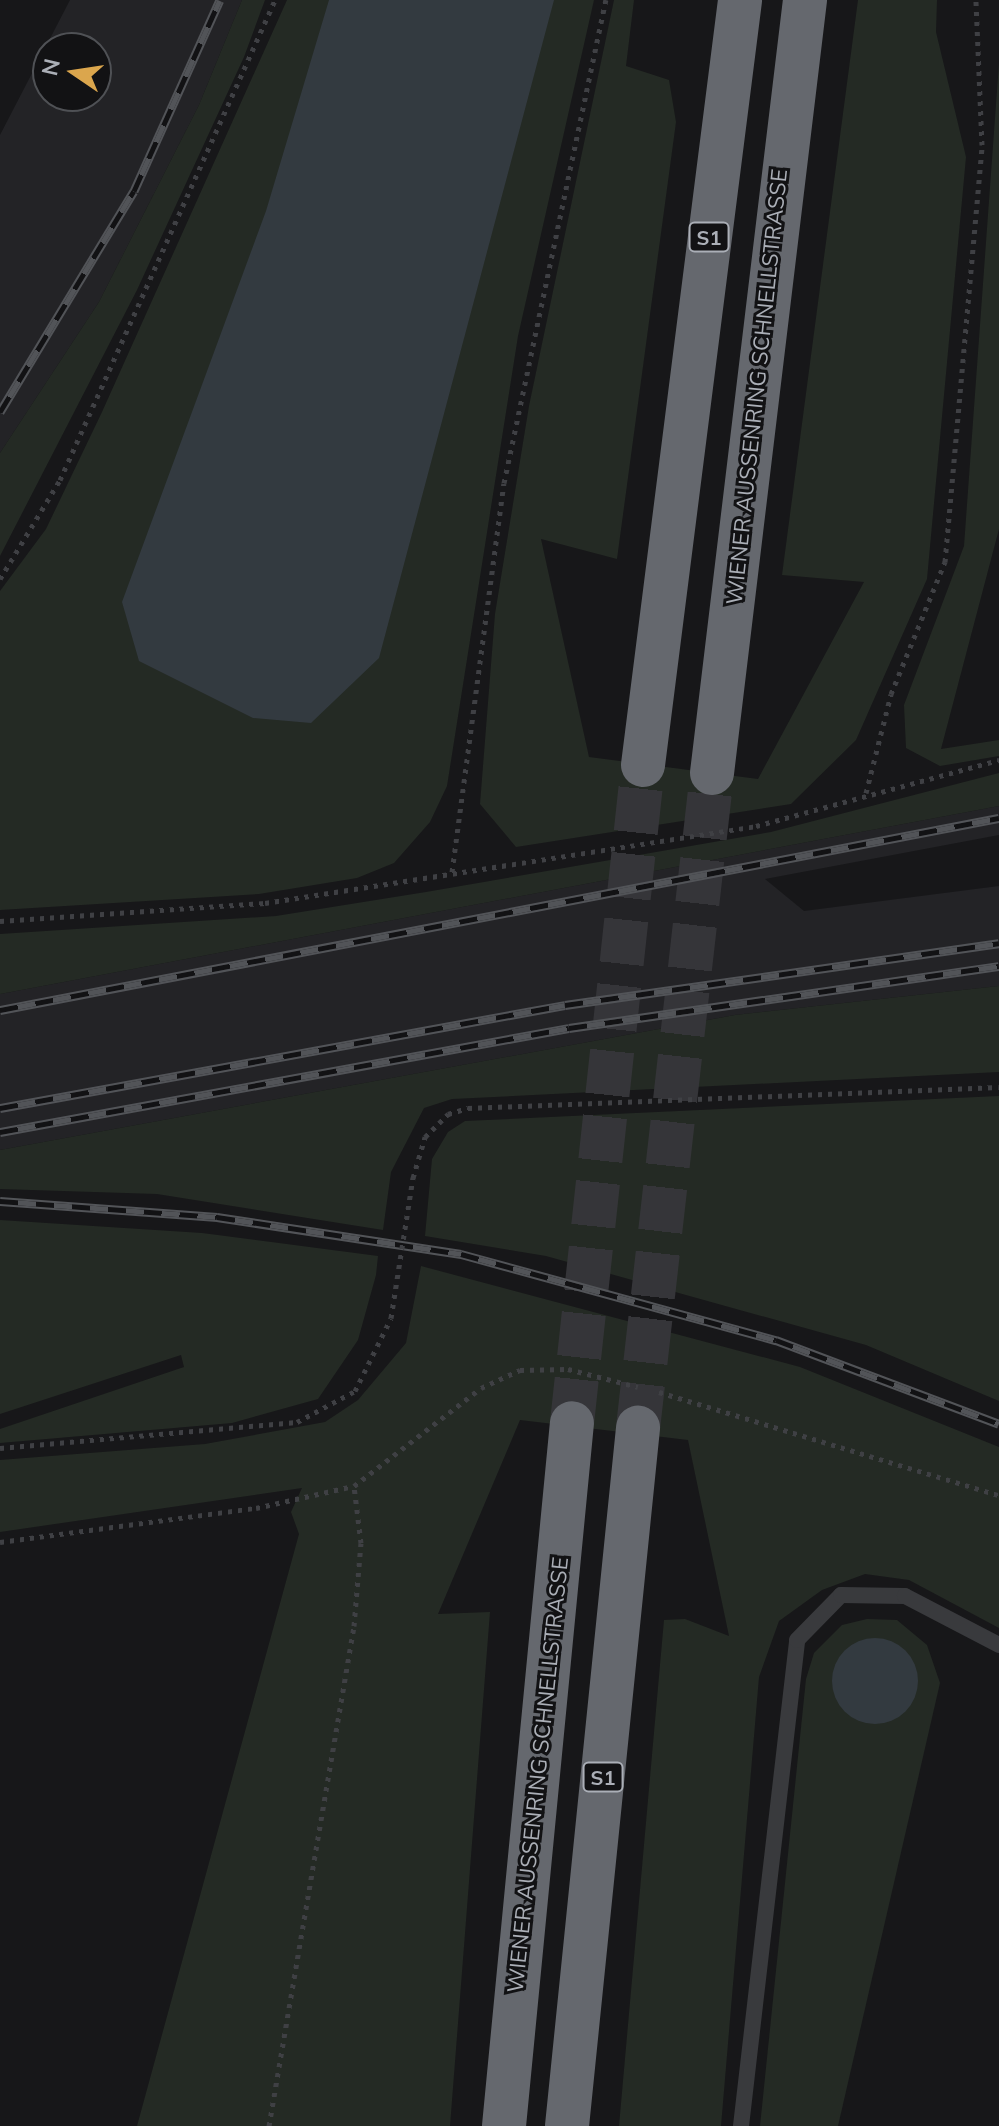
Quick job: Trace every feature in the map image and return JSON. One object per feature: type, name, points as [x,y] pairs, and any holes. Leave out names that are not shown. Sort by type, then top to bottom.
[{"type":"highway","name":"S1","points":[[643,765],[740,0]]},
{"type":"highway","name":"WIENER AUSSENRING SCHNELLSTRASSE","points":[[712,773],[805,0]]},
{"type":"highway","name":"WIENER AUSSENRING SCHNELLSTRASSE","points":[[504,2126],[572,1423]]},
{"type":"highway","name":"S1","points":[[567,2126],[638,1428]]},
{"type":"lane","points":[[741,2126],[797,1640],[841,1595],[905,1596],[999,1645]]},
{"type":"path","points":[[0,579],[60,480],[275,0]]},
{"type":"path","points":[[452,872],[504,483],[606,0]]},
{"type":"path","points":[[866,794],[891,694],[945,562],[982,145],[976,0]]},
{"type":"path","points":[[0,921],[251,905],[756,826],[999,760]]},
{"type":"path","points":[[0,1448],[297,1422],[355,1391],[391,1318],[413,1178],[425,1137],[448,1114],[468,1108],[999,1087]]},
{"type":"path","points":[[0,1542],[256,1508],[354,1486],[481,1388],[520,1370],[568,1369],[999,1495]]},
{"type":"path","points":[[269,2126],[354,1626],[361,1543],[354,1486]]},
{"type":"shaded area","points":[[70,0],[242,0],[199,105],[99,302],[0,453],[0,135],[32,73],[32,112],[112,112],[112,32],[53,32]]},
{"type":"shaded area","points":[[242,0],[265,0],[244,57],[137,290],[0,556],[0,453],[99,302],[199,105]]},
{"type":"shaded area","points":[[287,0],[594,0],[518,336],[447,786],[430,822],[394,863],[357,878],[259,894],[0,910],[0,591],[46,529],[102,412]]},
{"type":"shaded area","points":[[329,0],[554,0],[379,658],[311,723],[253,718],[139,661],[122,602],[266,211]]},
{"type":"shaded area","points":[[614,0],[634,0],[626,66],[669,80],[676,122],[617,559],[541,539],[589,757],[758,779],[864,582],[782,575],[858,0],[937,0],[936,32],[966,157],[927,579],[856,740],[791,804],[516,847],[480,804],[495,614],[529,406]]},
{"type":"shaded area","points":[[999,63],[999,529],[941,749],[999,740],[999,756],[940,766],[906,748],[904,705],[964,546]]},
{"type":"shaded area","points":[[999,773],[999,806],[0,994],[0,934],[276,916],[426,892],[771,832]]},
{"type":"shaded area","points":[[999,806],[999,835],[765,879],[804,911],[999,886],[999,986],[735,1015],[0,1150],[0,994]]},
{"type":"shaded area","points":[[999,986],[999,1072],[452,1099],[424,1108],[391,1172],[383,1230],[157,1194],[0,1189],[0,1150],[735,1015]]},
{"type":"shaded area","points":[[999,1096],[999,1401],[866,1345],[546,1256],[425,1236],[432,1159],[448,1132],[465,1121]]},
{"type":"shaded area","points":[[0,1220],[202,1233],[378,1256],[376,1275],[358,1340],[318,1399],[232,1423],[0,1443],[0,1429],[184,1367],[181,1355],[0,1414]]},
{"type":"shaded area","points":[[421,1266],[800,1367],[999,1447],[999,1628],[909,1580],[865,1574],[822,1590],[779,1621],[759,1677],[721,2126],[619,2126],[664,1620],[685,1619],[729,1636],[688,1440],[520,1420],[438,1614],[490,1612],[450,2126],[137,2126],[299,1534],[291,1512],[302,1488],[0,1532],[0,1460],[205,1444],[325,1422],[358,1400],[406,1343]]},
{"type":"shaded area","points":[[867,1619],[897,1620],[927,1645],[940,1683],[838,2126],[760,2126],[806,1679],[814,1653],[842,1625]]},
{"type":"shaded area","points":[[875,1638],[891,1642],[905,1651],[914,1665],[918,1681],[914,1697],[905,1711],[891,1720],[875,1724],[859,1720],[845,1711],[836,1697],[832,1681],[836,1665],[845,1651],[859,1642]]},
{"type":"tunnel","points":[[572,1423],[643,765]]},
{"type":"tunnel","points":[[638,1428],[712,773]]},
{"type":"railway","points":[[0,412],[134,191],[220,0]]},
{"type":"railway","points":[[0,1010],[999,818]]},
{"type":"railway","points":[[0,1108],[565,1005],[999,943]]},
{"type":"railway","points":[[0,1132],[569,1028],[999,966]]},
{"type":"railway","points":[[0,1201],[217,1217],[461,1254],[776,1340],[999,1424]]}]
